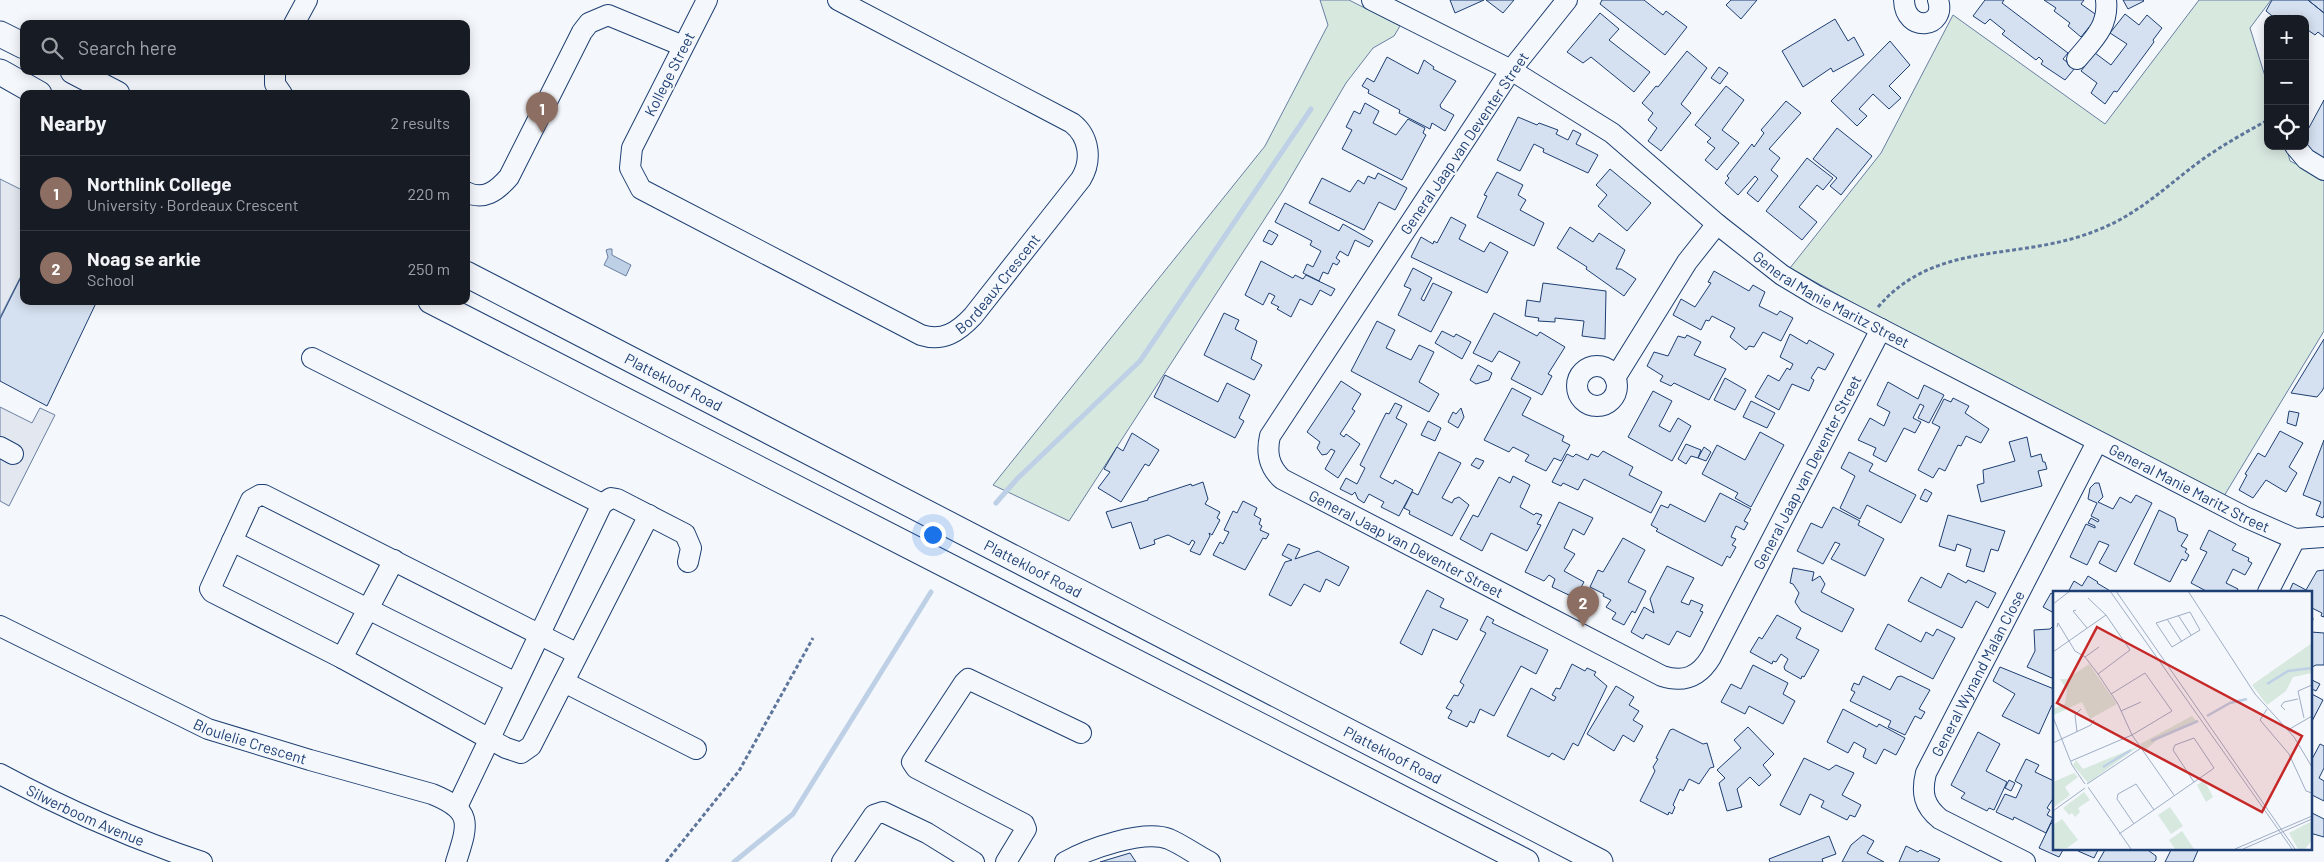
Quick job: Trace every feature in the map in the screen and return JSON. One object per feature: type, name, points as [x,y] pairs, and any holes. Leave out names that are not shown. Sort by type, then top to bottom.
[{"type":"main road","points":[[0,34],[20,44]]},
{"type":"main road","points":[[0,72],[32,90]]},
{"type":"main road","points":[[81,75],[109,90]]},
{"type":"main road","name":"Plattekloof Road","points":[[470,276],[1600,862]]},
{"type":"main road","points":[[439,305],[1526,862]]},
{"type":"street","points":[[296,20],[307,0]]},
{"type":"street","name":"Kollege Street","points":[[632,148],[707,0]]},
{"type":"street","name":"Bordeaux Crescent","points":[[632,148],[630,159],[634,179],[642,189],[652,196],[921,335],[940,337],[951,335],[962,328],[1081,179],[1088,163],[1086,141],[1081,130],[1072,123],[838,0]]},
{"type":"street","name":"General Manie Maritz Street","points":[[1372,0],[1511,70],[1612,133],[1716,224],[1782,275],[1873,325],[2245,517],[2295,539],[2324,537]]},
{"type":"street","name":"General Jaap van Deventer Street","points":[[1566,0],[1511,70],[1270,436],[1267,452],[1269,462],[1275,473],[1282,479],[1662,676],[1682,680],[1699,673],[1711,657],[1873,325]]},
{"type":"street","points":[[1904,0],[1908,17],[1915,23],[1921,24],[1930,22],[1936,17],[1940,11],[1938,0]]},
{"type":"street","points":[[2077,59],[2105,23],[2108,14],[2106,0]]},
{"type":"street","points":[[470,194],[475,197],[485,196],[501,186],[509,177],[582,32],[590,23],[608,15],[683,46]]},
{"type":"street","points":[[275,75],[275,84],[279,90]]},
{"type":"street","points":[[2298,150],[2306,159],[2324,170]]},
{"type":"street","points":[[1615,378],[1681,270],[1716,224]]},
{"type":"street","points":[[312,358],[602,504]]},
{"type":"street","name":"General Wynand Malan Close","points":[[2025,862],[1940,820],[1927,805],[1922,787],[1926,773],[2097,442]]},
{"type":"street","points":[[578,654],[264,495],[251,500],[210,590],[517,752],[526,752],[564,682],[649,515]]},
{"type":"street","points":[[456,862],[464,834],[465,822],[457,807],[602,504],[611,498],[617,499],[685,534],[690,543],[688,562]]},
{"type":"street","points":[[2269,591],[2295,539]]},
{"type":"street","points":[[232,541],[516,683]]},
{"type":"street","points":[[342,658],[394,560]]},
{"type":"street","name":"Bloulelie Crescent","points":[[0,626],[208,729],[262,747],[432,794],[451,802],[457,807]]},
{"type":"street","points":[[1006,862],[1026,830],[1024,824],[916,768],[912,762],[964,683],[968,680],[1081,733]]},
{"type":"street","points":[[564,682],[696,749]]},
{"type":"street","name":"Silwerboom Avenue","points":[[0,774],[152,854],[202,862]]},
{"type":"street","points":[[842,862],[874,815],[883,812],[927,833],[974,862]]},
{"type":"street","points":[[1065,862],[1092,850],[1138,838],[1154,836],[1168,839],[1210,862]]},
{"type":"path","points":[[1873,325],[1890,292],[1916,274],[1970,255],[2047,246],[2112,225],[2149,203],[2204,159],[2264,122]]},
{"type":"path","points":[[666,862],[739,771],[812,638]]},
{"type":"shaded area","points":[[1320,0],[1349,0],[1400,26],[1394,36],[1373,48],[1346,83],[1282,192],[1069,521],[993,485],[1265,146],[1328,25]]},
{"type":"shaded area","points":[[2199,0],[2271,0],[2250,28],[2264,73],[2264,150],[2287,150],[2290,161],[2324,178],[2324,331],[2224,496],[1880,318],[1790,268],[1881,153],[1953,15],[2105,124]]},
{"type":"shaded area","points":[[0,179],[20,189],[20,278],[0,317]]},
{"type":"shaded area","points":[[0,407],[32,423],[40,408],[55,415],[9,506],[0,501]]},
{"type":"water","points":[[612,249],[612,255],[631,265],[626,276],[604,265],[608,257],[606,250]]},
{"type":"building","points":[[1450,0],[1484,0],[1455,13]]},
{"type":"building","points":[[1486,0],[1514,0],[1503,13]]},
{"type":"building","points":[[1602,0],[1644,0],[1663,15],[1666,11],[1687,27],[1665,55],[1600,4]]},
{"type":"building","points":[[1731,0],[1757,0],[1741,19],[1726,5]]},
{"type":"building","points":[[1985,0],[2004,0],[2002,3],[2068,53],[2063,59],[2075,68],[2065,80],[2041,64],[2043,61],[2039,57],[2036,60],[2002,34],[2005,31],[1990,19],[1985,24],[1973,16]]},
{"type":"building","points":[[2044,0],[2084,0],[2081,4],[2098,16],[2081,37],[2068,26],[2070,23],[2054,11],[2056,8]]},
{"type":"building","points":[[2123,0],[2143,0],[2144,1],[2128,9]]},
{"type":"building","points":[[2272,0],[2308,0],[2324,13],[2324,37],[2318,32],[2315,35],[2309,31],[2309,15],[2271,15],[2266,11]]},
{"type":"building","points":[[2308,0],[2324,0],[2324,13]]},
{"type":"building","points":[[1600,13],[1619,29],[1609,40],[1650,72],[1634,92],[1591,57],[1583,63],[1567,52]]},
{"type":"building","points":[[2125,14],[2139,25],[2147,15],[2162,28],[2153,40],[2154,42],[2117,92],[2114,91],[2105,104],[2091,93],[2097,83],[2081,71],[2095,53],[2111,65],[2127,44],[2110,33]]},
{"type":"building","points":[[1835,19],[1848,41],[1854,37],[1864,55],[1833,72],[1831,68],[1803,87],[1782,51]]},
{"type":"building","points":[[1890,41],[1910,65],[1889,86],[1901,98],[1889,109],[1873,94],[1859,109],[1867,116],[1857,126],[1831,101]]},
{"type":"building","points":[[1687,51],[1707,68],[1681,104],[1691,113],[1661,151],[1648,141],[1657,128],[1648,120],[1653,113],[1642,103],[1656,86],[1658,87]]},
{"type":"building","points":[[1387,57],[1418,74],[1424,60],[1434,67],[1433,69],[1456,81],[1440,105],[1441,108],[1454,115],[1445,131],[1432,123],[1430,129],[1399,113],[1400,110],[1368,93],[1369,90],[1362,86],[1367,78],[1374,82]]},
{"type":"building","points":[[1719,67],[1728,73],[1720,84],[1711,78]]},
{"type":"building","points":[[1726,86],[1744,100],[1722,130],[1739,143],[1717,170],[1705,160],[1715,148],[1707,142],[1711,138],[1695,125]]},
{"type":"building","points":[[2324,100],[2324,166],[2309,150],[2309,128]]},
{"type":"building","points":[[1786,101],[1801,113],[1769,149],[1780,158],[1771,170],[1778,176],[1758,202],[1747,193],[1758,179],[1755,176],[1738,195],[1725,183],[1729,178],[1727,176],[1752,144],[1754,147],[1764,133],[1761,130]]},
{"type":"building","points":[[1365,103],[1379,111],[1373,123],[1396,135],[1408,119],[1425,128],[1423,133],[1426,135],[1402,180],[1342,149],[1352,130],[1346,127],[1354,111],[1360,114]]},
{"type":"building","points":[[1518,117],[1537,125],[1539,123],[1558,130],[1556,134],[1568,140],[1573,130],[1581,134],[1576,144],[1598,155],[1588,173],[1543,152],[1544,149],[1534,144],[1520,171],[1497,160]]},
{"type":"building","points":[[1837,128],[1872,156],[1841,195],[1830,186],[1837,178],[1813,159]]},
{"type":"building","points":[[1807,158],[1833,178],[1823,190],[1817,185],[1799,207],[1817,222],[1802,240],[1766,211]]},
{"type":"building","points":[[1610,169],[1651,203],[1627,231],[1598,206],[1607,195],[1596,185]]},
{"type":"building","points":[[1497,172],[1523,185],[1518,195],[1526,200],[1520,210],[1544,223],[1534,246],[1477,217],[1487,196],[1484,195]]},
{"type":"building","points":[[1378,173],[1407,188],[1395,210],[1379,202],[1364,230],[1309,203],[1322,178],[1350,192],[1358,180],[1364,184],[1368,176],[1375,179]]},
{"type":"building","points":[[1285,203],[1339,231],[1343,224],[1373,241],[1369,247],[1355,240],[1348,256],[1340,251],[1336,258],[1340,261],[1337,265],[1333,263],[1328,274],[1323,272],[1319,281],[1303,273],[1307,264],[1313,267],[1321,251],[1310,245],[1312,241],[1275,222]]},
{"type":"building","points":[[1451,217],[1466,225],[1459,239],[1484,252],[1490,242],[1508,252],[1487,293],[1411,257],[1421,237],[1433,244],[1434,241],[1437,243]]},
{"type":"building","points":[[1570,227],[1593,242],[1599,233],[1625,250],[1616,269],[1621,269],[1636,279],[1624,296],[1586,269],[1587,267],[1557,248]]},
{"type":"building","points":[[1269,230],[1278,235],[1272,245],[1263,241]]},
{"type":"building","points":[[1261,261],[1293,278],[1295,275],[1303,279],[1306,275],[1335,289],[1331,296],[1320,290],[1312,305],[1300,299],[1291,317],[1271,303],[1275,296],[1269,293],[1263,305],[1245,295]]},
{"type":"building","points":[[1413,268],[1432,278],[1421,299],[1424,301],[1433,283],[1452,292],[1431,332],[1398,315],[1411,289],[1404,286]]},
{"type":"building","points":[[1714,271],[1749,291],[1753,285],[1765,292],[1759,306],[1777,315],[1780,311],[1793,318],[1781,341],[1763,332],[1754,347],[1749,346],[1746,350],[1730,337],[1735,328],[1712,316],[1709,321],[1706,320],[1701,330],[1673,315],[1681,299],[1695,307],[1711,283],[1708,282]]},
{"type":"building","points":[[20,279],[20,305],[95,305],[47,406],[0,381],[0,319]]},
{"type":"building","points":[[1543,283],[1606,291],[1605,339],[1582,336],[1584,321],[1555,318],[1555,322],[1538,321],[1539,318],[1525,316],[1527,300],[1540,302]]},
{"type":"building","points":[[1224,313],[1239,320],[1235,329],[1257,341],[1251,359],[1262,365],[1254,380],[1204,355]]},
{"type":"building","points":[[1494,313],[1537,336],[1540,332],[1565,347],[1548,374],[1552,376],[1542,395],[1511,379],[1520,362],[1499,351],[1492,362],[1473,353]]},
{"type":"building","points":[[1377,321],[1395,330],[1386,348],[1411,360],[1419,345],[1434,352],[1419,382],[1439,394],[1429,412],[1351,371]]},
{"type":"building","points":[[1442,331],[1454,337],[1456,334],[1471,342],[1462,359],[1435,343]]},
{"type":"building","points":[[1790,334],[1807,344],[1809,340],[1834,354],[1825,370],[1818,367],[1811,378],[1814,380],[1809,391],[1792,384],[1779,410],[1755,397],[1768,375],[1779,381],[1787,368],[1790,370],[1793,364],[1780,357]]},
{"type":"building","points":[[1687,335],[1701,342],[1694,355],[1726,369],[1709,400],[1674,383],[1671,386],[1660,381],[1663,376],[1647,366],[1654,352],[1668,356],[1678,336],[1685,338]]},
{"type":"building","points":[[2324,339],[2324,387],[2322,391],[2317,397],[2291,393]]},
{"type":"building","points":[[1478,365],[1492,373],[1489,380],[1476,384],[1470,380]]},
{"type":"building","points":[[1165,375],[1218,402],[1227,383],[1250,395],[1239,418],[1244,421],[1235,438],[1154,397]]},
{"type":"building","points":[[1725,378],[1746,390],[1735,410],[1714,400]]},
{"type":"building","points":[[1341,381],[1361,394],[1352,409],[1355,411],[1340,434],[1344,437],[1346,434],[1360,444],[1338,478],[1325,469],[1335,451],[1331,449],[1327,454],[1322,455],[1317,448],[1320,442],[1307,432]]},
{"type":"building","points":[[1888,382],[1918,399],[1924,385],[1944,395],[1929,423],[1918,418],[1924,406],[1920,404],[1913,418],[1921,422],[1915,433],[1904,428],[1886,462],[1873,455],[1876,448],[1858,440],[1870,418],[1884,426],[1890,412],[1877,405]]},
{"type":"building","points":[[1512,388],[1531,398],[1522,415],[1564,436],[1562,441],[1570,445],[1561,461],[1554,458],[1546,471],[1525,461],[1529,455],[1513,447],[1509,452],[1484,440]]},
{"type":"building","points":[[1653,391],[1672,401],[1659,426],[1670,432],[1678,418],[1691,426],[1672,461],[1628,437]]},
{"type":"building","points":[[1953,398],[1969,406],[1965,413],[1989,429],[1981,443],[1966,436],[1961,446],[1958,445],[1945,471],[1939,468],[1933,478],[1918,470],[1940,427],[1932,423],[1944,399],[1951,402]]},
{"type":"building","points":[[1751,401],[1775,413],[1767,428],[1743,417]]},
{"type":"building","points":[[1395,403],[1402,406],[1396,418],[1407,424],[1380,477],[1393,484],[1395,480],[1413,490],[1399,516],[1381,507],[1384,502],[1369,494],[1364,503],[1358,499],[1355,492],[1352,495],[1340,489],[1346,478],[1357,484],[1365,468],[1360,465],[1386,413],[1389,414]]},
{"type":"building","points":[[1461,408],[1464,417],[1458,428],[1448,422],[1453,412],[1456,414]]},
{"type":"building","points":[[2289,411],[2299,413],[2296,426],[2287,423]]},
{"type":"building","points":[[1428,421],[1441,428],[1435,441],[1421,435]]},
{"type":"building","points":[[2280,431],[2303,443],[2289,467],[2297,473],[2286,492],[2266,480],[2253,498],[2239,490],[2247,475],[2245,474],[2258,453],[2265,457]]},
{"type":"building","points":[[1760,432],[1784,445],[1751,507],[1735,498],[1738,493],[1702,474],[1717,445],[1745,460]]},
{"type":"building","points":[[1132,433],[1159,450],[1149,466],[1145,464],[1121,502],[1098,488],[1110,472],[1104,469],[1117,447],[1123,451]]},
{"type":"building","points":[[2027,437],[2031,457],[2041,454],[2043,462],[2045,462],[2047,469],[2038,471],[2042,486],[1981,502],[1977,485],[1984,483],[1983,470],[2015,461],[2009,442]]},
{"type":"building","points":[[2324,440],[2323,518],[2316,515],[2321,502],[2303,495]]},
{"type":"building","points":[[1686,444],[1701,450],[1698,458],[1691,456],[1686,464],[1678,459]]},
{"type":"building","points":[[1704,447],[1711,452],[1706,461],[1698,458]]},
{"type":"building","points":[[1603,451],[1633,467],[1629,475],[1662,492],[1651,513],[1584,479],[1578,490],[1563,483],[1561,486],[1552,482],[1567,454],[1573,457],[1576,454],[1588,460],[1591,454],[1598,457]]},
{"type":"building","points":[[1439,452],[1461,463],[1442,498],[1452,503],[1454,499],[1459,497],[1469,505],[1452,536],[1409,514],[1410,511],[1404,508],[1412,492],[1418,495]]},
{"type":"building","points":[[1849,452],[1873,464],[1869,471],[1916,495],[1901,523],[1867,505],[1860,519],[1840,508],[1855,476],[1841,468]]},
{"type":"building","points":[[1476,458],[1484,461],[1479,469],[1471,465]]},
{"type":"building","points":[[1513,476],[1530,485],[1520,507],[1534,515],[1536,513],[1542,515],[1537,524],[1541,525],[1527,551],[1491,533],[1482,551],[1460,539],[1473,515],[1478,517],[1499,477],[1510,483]]},
{"type":"building","points":[[1203,482],[1208,499],[1205,504],[1220,512],[1217,518],[1220,520],[1212,535],[1209,533],[1210,536],[1200,555],[1190,551],[1195,542],[1192,540],[1189,545],[1168,535],[1154,540],[1155,544],[1140,549],[1131,522],[1112,528],[1106,512],[1148,500],[1148,498],[1191,484],[1192,486]]},
{"type":"building","points":[[2095,483],[2099,483],[2103,497],[2098,502],[2113,509],[2120,497],[2131,503],[2136,495],[2152,503],[2116,572],[2099,563],[2109,545],[2099,541],[2087,565],[2070,557],[2086,524],[2095,528],[2095,526],[2088,523],[2091,518],[2098,522],[2099,520],[2091,516],[2097,503],[2088,499],[2090,488]]},
{"type":"building","points":[[1925,489],[1932,493],[1927,502],[1920,499]]},
{"type":"building","points":[[1720,493],[1751,509],[1744,521],[1748,523],[1744,530],[1736,526],[1731,537],[1736,539],[1732,545],[1736,547],[1730,558],[1727,556],[1722,566],[1656,531],[1658,529],[1651,525],[1661,505],[1668,508],[1670,504],[1705,522]]},
{"type":"building","points":[[1243,501],[1257,508],[1254,515],[1261,519],[1259,524],[1262,526],[1260,530],[1269,534],[1266,539],[1263,538],[1245,570],[1213,555],[1220,542],[1223,544],[1229,532],[1224,530],[1233,511],[1237,513]]},
{"type":"building","points":[[1559,502],[1593,518],[1584,535],[1573,529],[1564,548],[1575,554],[1564,571],[1584,582],[1575,598],[1552,587],[1555,579],[1549,575],[1544,581],[1525,572]]},
{"type":"building","points":[[1833,507],[1860,521],[1858,525],[1884,539],[1865,576],[1831,559],[1840,544],[1835,542],[1823,564],[1797,551],[1811,523],[1822,528]]},
{"type":"building","points":[[2159,510],[2175,518],[2178,531],[2188,535],[2181,546],[2187,549],[2185,552],[2189,555],[2186,561],[2182,559],[2170,582],[2134,564]]},
{"type":"building","points":[[1948,515],[2005,531],[1998,551],[1991,549],[1984,572],[1966,566],[1971,549],[1957,544],[1955,551],[1939,546]]},
{"type":"building","points":[[2209,530],[2236,544],[2232,550],[2249,558],[2248,561],[2252,563],[2245,575],[2233,569],[2226,583],[2238,589],[2237,591],[2206,591],[2191,583],[2207,552],[2200,549]]},
{"type":"building","points":[[1623,538],[1645,550],[1628,582],[1646,591],[1635,613],[1632,611],[1624,625],[1612,619],[1616,613],[1606,607],[1611,600],[1590,587],[1598,570],[1603,572]]},
{"type":"building","points":[[1288,544],[1300,549],[1295,559],[1318,551],[1349,567],[1339,586],[1326,579],[1320,592],[1304,584],[1291,606],[1269,595],[1285,562],[1292,560],[1282,555]]},
{"type":"building","points":[[1667,566],[1694,578],[1681,602],[1689,605],[1691,600],[1703,605],[1700,611],[1703,612],[1690,637],[1677,631],[1669,645],[1646,634],[1643,639],[1631,632],[1644,607],[1654,613],[1650,599]]},
{"type":"building","points":[[1793,568],[1814,572],[1812,581],[1820,576],[1825,584],[1821,592],[1854,609],[1842,632],[1801,611],[1795,602],[1799,593],[1793,584],[1790,583]]},
{"type":"building","points":[[2324,570],[2324,617],[2321,616],[2322,613],[2312,608],[2312,591],[2289,591],[2293,583],[2306,590],[2317,571]]},
{"type":"building","points":[[1948,573],[1966,583],[1968,580],[1996,593],[1988,608],[1976,601],[1962,628],[1908,601],[1921,577],[1941,588]]},
{"type":"building","points":[[2088,576],[2110,591],[2069,591],[2074,581],[2082,586]]},
{"type":"building","points":[[1427,590],[1444,599],[1440,607],[1468,620],[1457,640],[1433,629],[1422,655],[1400,643]]},
{"type":"building","points":[[2051,593],[2053,594],[2053,612],[2043,607]]},
{"type":"building","points":[[1777,615],[1801,628],[1796,638],[1819,650],[1801,679],[1785,670],[1784,667],[1788,659],[1781,654],[1776,662],[1773,661],[1772,664],[1750,652],[1759,637],[1762,639]]},
{"type":"building","points":[[1487,616],[1494,620],[1492,623],[1548,650],[1536,674],[1521,666],[1494,716],[1480,709],[1474,723],[1470,721],[1467,727],[1448,718],[1452,711],[1446,708],[1454,695],[1458,696],[1464,685],[1460,682],[1486,633],[1480,630]]},
{"type":"building","points":[[1888,624],[1921,642],[1926,632],[1933,636],[1937,629],[1955,638],[1933,679],[1875,649]]},
{"type":"building","points":[[2053,628],[2053,679],[2027,667],[2035,651],[2034,630]]},
{"type":"building","points":[[2312,632],[2324,633],[2324,665],[2312,667]]},
{"type":"building","points":[[1572,664],[1585,671],[1587,668],[1596,672],[1594,675],[1607,686],[1578,746],[1573,743],[1564,760],[1552,753],[1549,757],[1507,736],[1531,688],[1554,701],[1556,697],[1552,695],[1556,688],[1560,689]]},
{"type":"building","points":[[1753,665],[1788,683],[1783,694],[1795,701],[1783,724],[1749,706],[1745,714],[1721,702],[1731,684],[1741,689]]},
{"type":"building","points":[[2000,667],[2053,689],[2053,705],[2039,734],[2002,716],[2015,694],[1993,681]]},
{"type":"building","points":[[1863,676],[1890,690],[1897,677],[1901,676],[1930,690],[1919,709],[1925,712],[1921,719],[1915,716],[1905,735],[1888,727],[1891,721],[1850,701],[1855,692],[1851,690],[1854,683],[1859,685]]},
{"type":"building","points":[[2312,680],[2320,684],[2316,691],[2312,689]]},
{"type":"building","points":[[1616,686],[1634,697],[1629,705],[1639,711],[1633,720],[1643,726],[1634,742],[1623,735],[1614,751],[1587,734]]},
{"type":"building","points":[[2312,694],[2323,700],[2312,721]]},
{"type":"building","points":[[1843,709],[1877,727],[1879,724],[1905,738],[1896,755],[1884,749],[1876,764],[1863,757],[1866,749],[1854,742],[1848,753],[1827,742]]},
{"type":"building","points":[[1748,727],[1774,754],[1763,765],[1771,775],[1759,786],[1750,777],[1737,789],[1742,807],[1727,811],[1719,783],[1725,778],[1717,770],[1741,748],[1734,740]]},
{"type":"building","points":[[1673,729],[1703,744],[1707,743],[1714,767],[1710,768],[1699,784],[1689,779],[1683,791],[1680,789],[1673,805],[1675,807],[1672,814],[1669,812],[1668,815],[1640,801],[1655,771],[1653,767],[1658,759],[1656,758],[1670,730]]},
{"type":"building","points":[[1978,732],[2000,744],[1986,771],[2007,782],[1994,810],[1989,808],[1987,811],[1961,798],[1965,793],[1951,785]]},
{"type":"building","points":[[2320,744],[2324,746],[2324,768],[2319,778],[2324,781],[2324,801],[2312,795],[2312,759]]},
{"type":"building","points":[[1804,758],[1829,770],[1836,765],[1854,773],[1842,795],[1861,805],[1855,817],[1850,815],[1847,820],[1821,807],[1824,801],[1810,794],[1800,815],[1780,805]]},
{"type":"building","points":[[2026,759],[2039,765],[2035,772],[2053,781],[2053,799],[2047,808],[2050,810],[2047,815],[2053,818],[2046,833],[2014,817],[2013,820],[1996,812],[2005,794],[2016,798],[2022,785],[2015,781]]},
{"type":"building","points":[[2009,780],[2015,783],[2011,791],[2005,788]]},
{"type":"building","points":[[2312,813],[2324,819],[2324,837],[2312,834]]},
{"type":"building","points":[[2051,823],[2053,824],[2053,850],[2063,850],[2059,857],[2039,848]]},
{"type":"building","points":[[1863,835],[1874,841],[1867,853],[1884,862],[1842,862],[1851,845]]},
{"type":"building","points":[[1829,836],[1836,854],[1822,859],[1823,862],[1770,862],[1769,859]]},
{"type":"building","points":[[1906,846],[1940,859],[1938,862],[1899,862]]},
{"type":"building","points":[[2078,850],[2098,850],[2094,858]]},
{"type":"building","points":[[2105,850],[2148,850],[2156,856],[2154,862],[2098,862]]},
{"type":"building","points":[[2171,850],[2198,850],[2193,862],[2165,862]]},
{"type":"building","points":[[1130,853],[1136,862],[1100,862]]},
{"type":"waterway","points":[[996,503],[1017,479],[1140,361],[1311,109]]},
{"type":"waterway","points":[[734,862],[793,814],[931,592]]},
{"type":"place","name":"Northlink College","points":[[542,133]]},
{"type":"place","name":"Noag se arkie","points":[[1583,627]]}]
